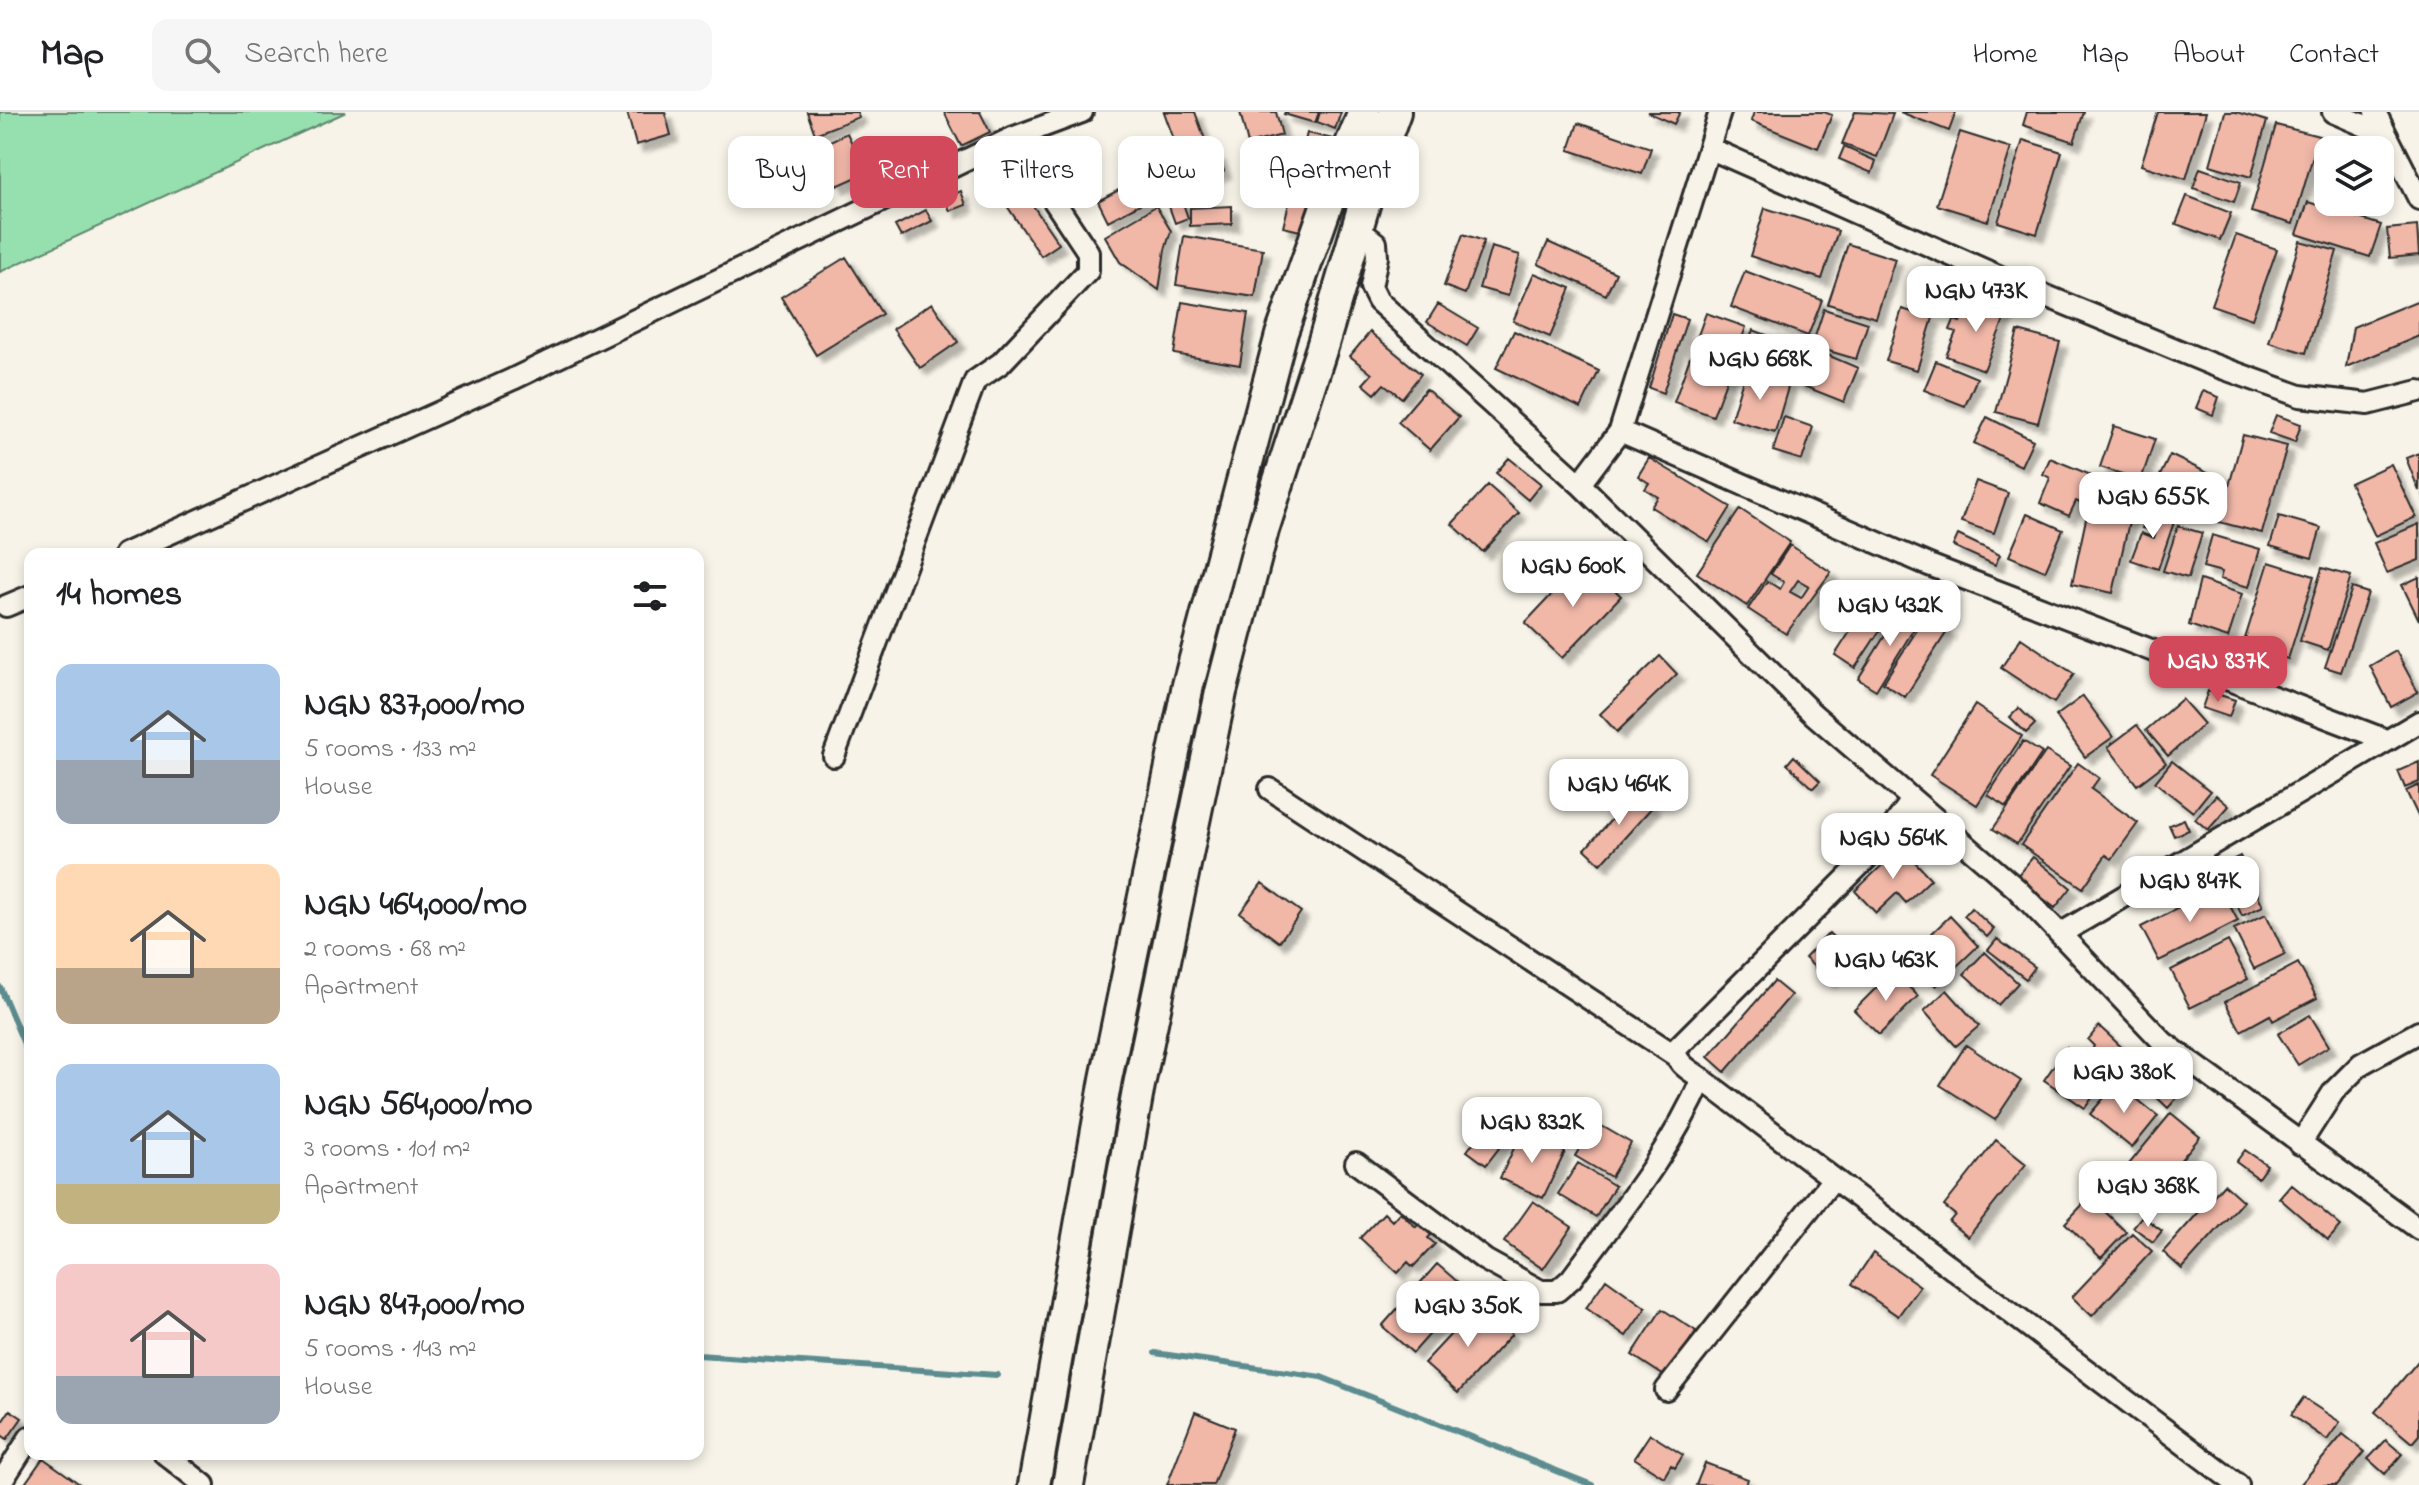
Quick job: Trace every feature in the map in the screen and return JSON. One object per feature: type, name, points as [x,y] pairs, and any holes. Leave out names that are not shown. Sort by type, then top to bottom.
[{"type":"main road","points":[[1034,1485],[1106,1079],[1188,685],[1281,335],[1329,198],[1364,112]]},
{"type":"main road","points":[[1068,1485],[1139,1085],[1221,692],[1263,530],[1377,161],[1395,112]]},
{"type":"street","points":[[1017,136],[1082,112]]},
{"type":"street","points":[[1580,484],[1620,431],[1720,112]]},
{"type":"street","points":[[2333,112],[2384,134]]},
{"type":"street","points":[[2375,112],[2419,199]]},
{"type":"street","points":[[1709,148],[2027,288],[2211,364],[2300,396],[2368,404],[2419,391]]},
{"type":"street","points":[[137,548],[513,379],[974,156]]},
{"type":"street","points":[[834,756],[975,381],[1001,363],[1088,271],[1088,252],[1059,208]]},
{"type":"street","points":[[1358,229],[1376,243],[1377,257],[1371,287],[1378,301],[1580,484],[1812,713],[2017,889],[2163,1042],[2419,1229]]},
{"type":"street","points":[[1620,431],[1929,565],[2386,740]]},
{"type":"street","points":[[6,606],[24,598]]},
{"type":"street","points":[[2060,934],[2419,722]]},
{"type":"street","points":[[1270,789],[1676,1056],[1833,1179],[2238,1485]]},
{"type":"street","points":[[1676,1056],[1676,1049],[1879,846],[1912,800]]},
{"type":"street","points":[[2300,1144],[2334,1091],[2361,1064],[2419,1032]]},
{"type":"street","points":[[1356,1163],[1485,1260],[1541,1291],[1557,1291],[1571,1279],[1660,1157],[1677,1131],[1702,1079]]},
{"type":"street","points":[[1666,1390],[1833,1179]]},
{"type":"street","points":[[0,1484],[24,1446]]},
{"type":"street","points":[[173,1460],[204,1485]]},
{"type":"green space","points":[[0,112],[346,112],[0,272]]},
{"type":"building","points":[[627,112],[665,112],[671,135],[636,145]]},
{"type":"building","points":[[807,112],[857,112],[859,117],[815,134]]},
{"type":"building","points":[[944,112],[980,112],[990,132],[974,136],[974,140],[961,146]]},
{"type":"building","points":[[1164,112],[1195,112],[1204,136],[1173,136]]},
{"type":"building","points":[[1240,112],[1276,112],[1282,135],[1246,136]]},
{"type":"building","points":[[1285,112],[1319,112],[1315,123]]},
{"type":"building","points":[[1320,112],[1341,112],[1335,129],[1317,122]]},
{"type":"building","points":[[1647,112],[1680,112],[1674,124]]},
{"type":"building","points":[[1754,112],[1824,112],[1832,115],[1818,148],[1751,121]]},
{"type":"building","points":[[1855,112],[1893,114],[1877,157],[1842,144]]},
{"type":"building","points":[[1900,112],[1956,112],[1949,131]]},
{"type":"building","points":[[2027,112],[2084,112],[2074,142],[2023,125]]},
{"type":"building","points":[[2158,112],[2206,112],[2186,179],[2141,165]]},
{"type":"building","points":[[2225,112],[2267,121],[2251,177],[2210,165]]},
{"type":"building","points":[[1578,123],[1651,148],[1642,174],[1569,150]]},
{"type":"building","points":[[2276,125],[2319,136],[2314,136],[2314,153],[2293,224],[2251,212]]},
{"type":"building","points":[[1960,132],[2011,148],[1988,221],[1937,205]]},
{"type":"building","points":[[847,133],[850,139],[850,180],[837,186],[834,179],[834,139]]},
{"type":"building","points":[[2023,140],[2062,152],[2037,234],[1998,222]]},
{"type":"building","points":[[1844,147],[1876,161],[1872,173],[1839,159]]},
{"type":"building","points":[[2200,168],[2241,182],[2234,202],[2193,188]]},
{"type":"building","points":[[1118,190],[1118,208],[1132,208],[1108,221],[1102,208],[1102,199]]},
{"type":"building","points":[[961,191],[966,205],[958,208],[958,192]]},
{"type":"building","points":[[2187,196],[2231,213],[2220,240],[2176,224]]},
{"type":"building","points":[[2308,202],[2314,204],[2314,216],[2352,216],[2381,225],[2370,257],[2297,234]]},
{"type":"building","points":[[1232,206],[1232,224],[1190,226],[1190,208]]},
{"type":"building","points":[[1008,208],[1035,208],[1059,244],[1041,256]]},
{"type":"building","points":[[1157,208],[1171,231],[1159,290],[1120,262],[1105,236]]},
{"type":"building","points":[[1170,208],[1185,208],[1188,218],[1175,223]]},
{"type":"building","points":[[1288,208],[1315,208],[1309,233],[1283,227]]},
{"type":"building","points":[[1765,208],[1838,231],[1822,279],[1750,256]]},
{"type":"building","points":[[926,210],[932,221],[901,237],[895,226]]},
{"type":"building","points":[[2417,226],[2419,255],[2390,258],[2387,229]]},
{"type":"building","points":[[1463,234],[1484,241],[1465,294],[1444,286]]},
{"type":"building","points":[[2236,235],[2277,249],[2252,319],[2211,305]]},
{"type":"building","points":[[1184,236],[1263,249],[1255,297],[1176,285]]},
{"type":"building","points":[[2300,241],[2337,251],[2306,353],[2269,342]]},
{"type":"building","points":[[1548,242],[1616,273],[1606,295],[1538,264]]},
{"type":"building","points":[[1848,244],[1895,259],[1876,318],[1828,304]]},
{"type":"building","points":[[1491,247],[1520,255],[1508,296],[1479,288]]},
{"type":"building","points":[[846,257],[882,314],[816,355],[781,297]]},
{"type":"building","points":[[1745,271],[1822,300],[1808,336],[1731,307]]},
{"type":"building","points":[[1534,273],[1571,288],[1550,337],[1513,321]]},
{"type":"building","points":[[1969,298],[2007,312],[1984,370],[1946,356],[1956,332],[1950,330],[1954,320],[1960,322]]},
{"type":"building","points":[[2419,300],[2419,336],[2346,367],[2353,327]]},
{"type":"building","points":[[1182,302],[1248,313],[1240,365],[1174,354]]},
{"type":"building","points":[[932,303],[958,342],[920,368],[893,329]]},
{"type":"building","points":[[1438,304],[1478,328],[1467,346],[1427,322]]},
{"type":"building","points":[[1824,309],[1868,323],[1856,359],[1812,346]]},
{"type":"building","points":[[1902,309],[1933,318],[1917,370],[1886,361]]},
{"type":"building","points":[[1706,313],[1746,327],[1713,416],[1674,402]]},
{"type":"building","points":[[1672,314],[1687,319],[1663,393],[1649,388]]},
{"type":"building","points":[[1753,330],[1796,346],[1785,371],[1743,354]]},
{"type":"building","points":[[1514,331],[1599,371],[1581,408],[1496,368]]},
{"type":"building","points":[[2018,331],[2060,342],[2038,423],[1996,412]]},
{"type":"building","points":[[1370,332],[1421,374],[1402,398],[1384,384],[1375,394],[1363,384],[1372,374],[1350,356]]},
{"type":"building","points":[[1811,348],[1858,368],[1844,402],[1796,383]]},
{"type":"building","points":[[1936,361],[1977,378],[1965,406],[1924,390]]},
{"type":"building","points":[[1745,372],[1789,384],[1775,432],[1731,419]]},
{"type":"building","points":[[1426,389],[1459,417],[1430,450],[1398,422]]},
{"type":"building","points":[[2203,391],[2219,397],[2213,415],[2196,408]]},
{"type":"building","points":[[2276,415],[2301,424],[2295,442],[2269,433]]},
{"type":"building","points":[[1784,417],[1813,427],[1802,460],[1773,451]]},
{"type":"building","points":[[1987,417],[2033,440],[2021,466],[1974,443]]},
{"type":"building","points":[[2114,426],[2155,439],[2141,480],[2100,467]]},
{"type":"building","points":[[2243,435],[2287,446],[2262,533],[2219,522]]},
{"type":"building","points":[[2419,453],[2419,491],[2406,458]]},
{"type":"building","points":[[2170,455],[2216,477],[2198,514],[2152,492]]},
{"type":"building","points":[[1509,458],[1541,484],[1528,500],[1496,473]]},
{"type":"building","points":[[1649,458],[1731,507],[1709,542],[1651,507],[1658,497],[1645,489],[1649,483],[1638,476]]},
{"type":"building","points":[[2050,458],[2091,475],[2080,503],[2076,501],[2069,516],[2040,503],[2050,478],[2043,474]]},
{"type":"building","points":[[2391,464],[2416,517],[2375,536],[2350,483]]},
{"type":"building","points":[[1976,481],[2008,493],[1994,533],[1961,522]]},
{"type":"building","points":[[1488,485],[1519,513],[1483,552],[1452,524]]},
{"type":"building","points":[[2092,491],[2134,500],[2113,593],[2072,584]]},
{"type":"building","points":[[1740,509],[1790,542],[1747,606],[1697,573]]},
{"type":"building","points":[[2149,510],[2175,519],[2158,569],[2131,560],[2141,533],[2154,538],[2156,532],[2142,528]]},
{"type":"building","points":[[2027,514],[2063,530],[2045,571],[2009,556]]},
{"type":"building","points":[[2279,516],[2321,528],[2312,558],[2270,546]]},
{"type":"building","points":[[2419,524],[2419,560],[2387,573],[2374,543]]},
{"type":"building","points":[[2178,526],[2202,533],[2188,578],[2163,571]]},
{"type":"building","points":[[1958,535],[2000,555],[1995,565],[1953,546]]},
{"type":"building","points":[[2212,535],[2260,549],[2249,587],[2220,579],[2222,572],[2203,567]]},
{"type":"building","points":[[1790,545],[1831,572],[1786,634],[1748,609],[1767,581],[1780,589],[1784,582],[1771,574]],"holes":[[[1798,580],[1809,586],[1801,598],[1790,592]]]},
{"type":"building","points":[[1584,560],[1621,596],[1562,658],[1525,623]]},
{"type":"building","points":[[2269,562],[2314,576],[2288,659],[2243,645]]},
{"type":"building","points":[[2322,568],[2351,576],[2328,650],[2300,641]]},
{"type":"building","points":[[2419,577],[2419,620],[2402,585]]},
{"type":"building","points":[[2200,580],[2242,594],[2228,638],[2189,625]]},
{"type":"building","points":[[2352,588],[2368,593],[2341,672],[2325,667]]},
{"type":"building","points":[[1873,596],[1894,609],[1855,668],[1835,655]]},
{"type":"building","points":[[1904,605],[1922,616],[1876,690],[1858,679]]},
{"type":"building","points":[[1926,616],[1948,630],[1905,697],[1883,683]]},
{"type":"building","points":[[2021,638],[2074,674],[2054,703],[2001,668]]},
{"type":"building","points":[[2396,651],[2418,692],[2391,707],[2370,666]]},
{"type":"building","points":[[1660,656],[1677,674],[1617,732],[1600,714]]},
{"type":"building","points":[[2208,691],[2235,700],[2229,717],[2202,708]]},
{"type":"building","points":[[2083,696],[2113,737],[2085,757],[2056,716]]},
{"type":"building","points":[[2182,699],[2204,724],[2168,756],[2146,730]]},
{"type":"building","points":[[1975,705],[2022,736],[1977,805],[1930,775]]},
{"type":"building","points":[[2019,708],[2035,724],[2026,733],[2010,717]]},
{"type":"building","points":[[2137,725],[2166,763],[2137,785],[2108,747]]},
{"type":"building","points":[[2023,741],[2042,753],[2006,807],[1988,795]]},
{"type":"building","points":[[2046,751],[2070,766],[2017,844],[1993,829]]},
{"type":"building","points":[[1794,756],[1820,781],[1813,788],[1787,764]]},
{"type":"building","points":[[2172,761],[2210,791],[2193,812],[2155,782]]},
{"type":"building","points":[[2419,762],[2419,782],[2405,788],[2398,771]]},
{"type":"building","points":[[2078,763],[2099,778],[2091,789],[2138,823],[2112,859],[2106,855],[2083,888],[2021,845]]},
{"type":"building","points":[[2419,785],[2419,818],[2406,791]]},
{"type":"building","points":[[1637,791],[1654,805],[1601,864],[1585,849]]},
{"type":"building","points":[[2216,795],[2229,806],[2208,830],[2195,819]]},
{"type":"building","points":[[2184,819],[2189,830],[2174,836],[2169,825]]},
{"type":"building","points":[[1901,847],[1931,879],[1906,903],[1897,893],[1876,913],[1855,891]]},
{"type":"building","points":[[2240,856],[2263,906],[2242,916],[2219,866]]},
{"type":"building","points":[[2033,857],[2071,888],[2055,908],[2016,877]]},
{"type":"building","points":[[1262,883],[1301,912],[1279,942],[1240,913]]},
{"type":"building","points":[[2220,887],[2238,921],[2159,961],[2141,927]]},
{"type":"building","points":[[1971,908],[1994,929],[1987,937],[1964,916]]},
{"type":"building","points":[[2266,914],[2285,954],[2254,969],[2234,929]]},
{"type":"building","points":[[1950,916],[1978,946],[1936,986],[1907,957]]},
{"type":"building","points":[[1829,933],[1852,956],[1828,980],[1805,958]]},
{"type":"building","points":[[1997,939],[2035,967],[2026,979],[1988,950]]},
{"type":"building","points":[[2228,941],[2248,979],[2190,1008],[2171,970]]},
{"type":"building","points":[[1985,952],[2018,983],[1998,1005],[1964,974]]},
{"type":"building","points":[[2298,963],[2317,998],[2273,1021],[2270,1015],[2241,1031],[2225,1002]]},
{"type":"building","points":[[1893,971],[1918,996],[1879,1035],[1854,1010]]},
{"type":"building","points":[[1774,981],[1791,995],[1725,1072],[1708,1057]]},
{"type":"building","points":[[1947,990],[1979,1026],[1956,1046],[1924,1011]]},
{"type":"building","points":[[2310,1015],[2329,1046],[2298,1065],[2278,1034]]},
{"type":"building","points":[[2099,1026],[2131,1056],[2120,1073],[2092,1050],[2094,1046],[2088,1040]]},
{"type":"building","points":[[1966,1045],[2021,1081],[1995,1120],[1940,1085]]},
{"type":"building","points":[[2067,1047],[2108,1075],[2085,1108],[2044,1080]]},
{"type":"building","points":[[2164,1074],[2183,1091],[2168,1108],[2149,1090]]},
{"type":"building","points":[[2117,1083],[2158,1116],[2132,1148],[2090,1114]]},
{"type":"building","points":[[1500,1107],[1519,1122],[1486,1165],[1467,1151]]},
{"type":"building","points":[[2171,1113],[2200,1137],[2154,1192],[2125,1169]]},
{"type":"building","points":[[1595,1122],[1631,1143],[1611,1177],[1575,1156]]},
{"type":"building","points":[[1522,1131],[1565,1152],[1543,1198],[1500,1178]]},
{"type":"building","points":[[1996,1140],[2026,1164],[1968,1237],[1949,1222],[1955,1215],[1944,1206]]},
{"type":"building","points":[[2245,1150],[2267,1165],[2258,1178],[2236,1162]]},
{"type":"building","points":[[1578,1163],[1615,1186],[1596,1217],[1558,1194]]},
{"type":"building","points":[[2224,1184],[2243,1201],[2182,1269],[2163,1252]]},
{"type":"building","points":[[2291,1184],[2341,1226],[2328,1240],[2279,1198]]},
{"type":"building","points":[[2090,1197],[2126,1232],[2101,1258],[2065,1223]]},
{"type":"building","points":[[1533,1201],[1572,1227],[1543,1269],[1504,1242]]},
{"type":"building","points":[[1400,1212],[1416,1227],[1419,1224],[1431,1235],[1428,1238],[1435,1244],[1413,1267],[1408,1262],[1398,1273],[1360,1238],[1384,1213],[1392,1221]]},
{"type":"building","points":[[2142,1216],[2162,1231],[2153,1242],[2133,1227]]},
{"type":"building","points":[[2132,1233],[2152,1251],[2092,1316],[2072,1297]]},
{"type":"building","points":[[1873,1253],[1920,1286],[1898,1316],[1852,1284]]},
{"type":"building","points":[[1437,1264],[1468,1291],[1413,1353],[1382,1326]]},
{"type":"building","points":[[1606,1279],[1646,1308],[1626,1336],[1586,1308]]},
{"type":"building","points":[[1479,1304],[1512,1334],[1458,1393],[1424,1363]]},
{"type":"building","points":[[1662,1309],[1696,1331],[1666,1377],[1632,1355]]},
{"type":"building","points":[[2419,1360],[2419,1435],[2412,1443],[2375,1412]]},
{"type":"building","points":[[2303,1398],[2340,1422],[2327,1440],[2291,1415]]},
{"type":"building","points":[[10,1410],[22,1418],[7,1439],[0,1434],[0,1425]]},
{"type":"building","points":[[1195,1412],[1235,1428],[1213,1485],[1167,1485]]},
{"type":"building","points":[[1650,1434],[1683,1455],[1675,1468],[1671,1465],[1664,1477],[1634,1458]]},
{"type":"building","points":[[2343,1434],[2365,1452],[2337,1485],[2300,1485]]},
{"type":"building","points":[[2386,1440],[2402,1454],[2385,1474],[2368,1459]]},
{"type":"building","points":[[42,1460],[46,1460],[81,1485],[24,1485]]},
{"type":"building","points":[[1705,1463],[1748,1479],[1746,1485],[1696,1485]]},
{"type":"waterway","points":[[0,987],[24,1044]]},
{"type":"waterway","points":[[1155,1353],[1321,1377],[1592,1485]]},
{"type":"waterway","points":[[704,1355],[997,1375]]}]
